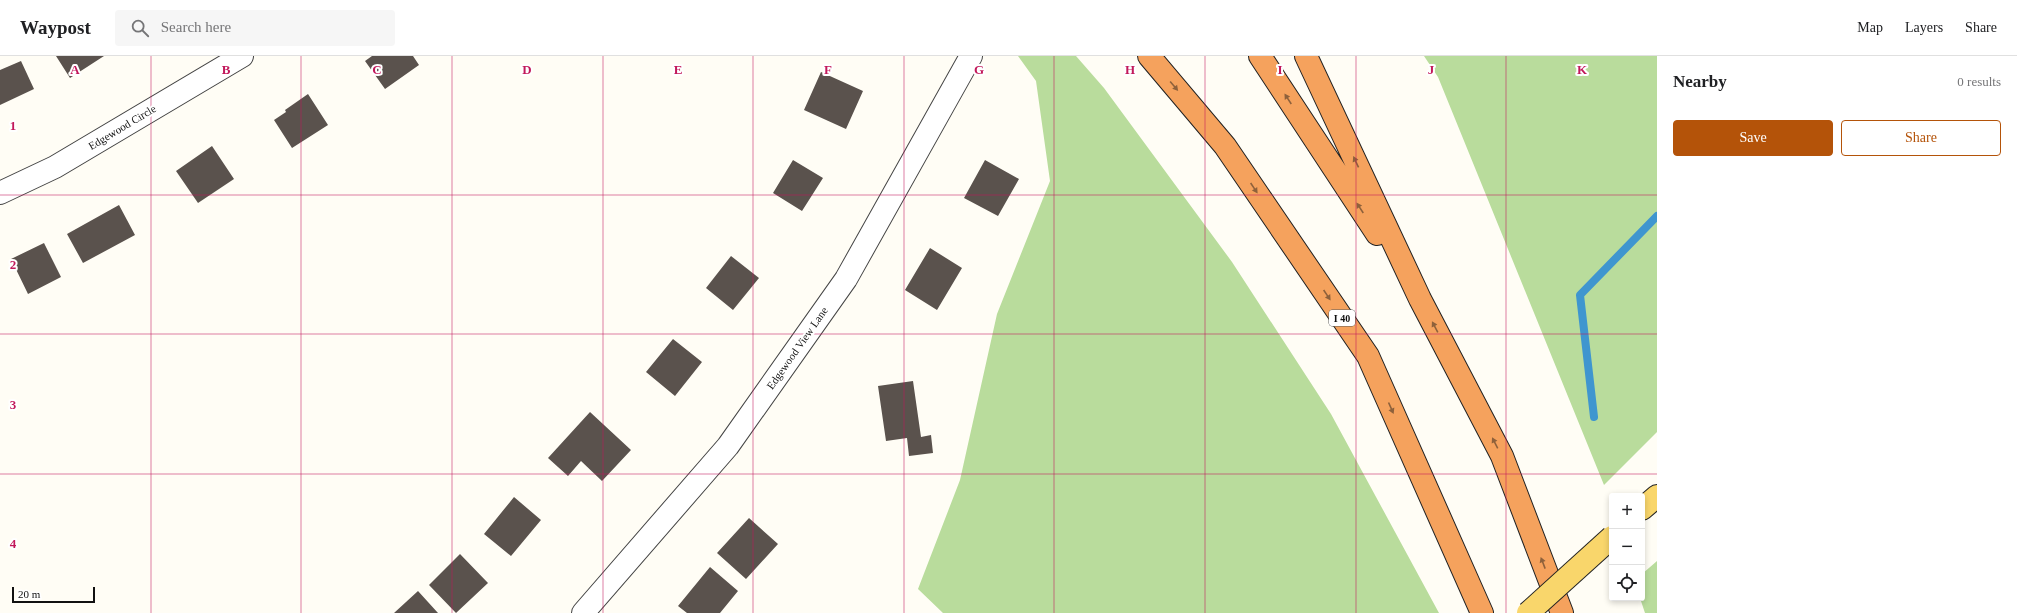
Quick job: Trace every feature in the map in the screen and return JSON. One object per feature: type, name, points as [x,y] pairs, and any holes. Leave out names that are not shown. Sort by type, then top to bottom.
[{"type":"highway","name":"I 40","points":[[1148,56],[1225,146],[1368,356],[1482,613]]},
{"type":"highway","points":[[1260,56],[1420,299]]},
{"type":"highway","points":[[1306,56],[1420,299],[1502,456],[1562,613]]},
{"type":"main road","points":[[1645,507],[1657,496]]},
{"type":"main road","points":[[1528,613],[1609,539]]},
{"type":"street","name":"Edgewood Circle","points":[[0,193],[55,168],[242,56]]},
{"type":"street","name":"Edgewood View Lane","points":[[584,613],[728,446],[842,285],[971,56]]},
{"type":"green space","points":[[1018,56],[1076,56],[1104,88],[1232,262],[1331,414],[1439,613],[943,613],[918,589],[960,480],[997,314],[1050,181],[1036,81]]},
{"type":"green space","points":[[1424,56],[1657,56],[1657,432],[1604,485],[1438,77]]},
{"type":"green space","points":[[1657,561],[1657,613],[1645,613],[1641,601],[1645,601],[1645,571]]},
{"type":"building","points":[[56,56],[104,56],[70,78]]},
{"type":"building","points":[[372,56],[413,56],[419,65],[385,89],[365,61]]},
{"type":"building","points":[[21,61],[34,89],[0,105],[0,70]]},
{"type":"building","points":[[821,72],[863,91],[846,129],[804,110]]},
{"type":"building","points":[[308,94],[328,125],[292,148],[274,120],[286,112],[285,110]]},
{"type":"building","points":[[212,146],[234,179],[198,203],[176,171]]},
{"type":"building","points":[[793,160],[823,178],[802,211],[773,193]]},
{"type":"building","points":[[985,160],[1019,179],[998,216],[964,198]]},
{"type":"building","points":[[119,205],[135,235],[83,263],[67,234]]},
{"type":"building","points":[[44,243],[61,277],[28,294],[11,259]]},
{"type":"building","points":[[930,248],[962,268],[937,310],[905,290]]},
{"type":"building","points":[[731,256],[759,278],[733,310],[706,288]]},
{"type":"building","points":[[673,339],[702,362],[675,396],[646,372]]},
{"type":"building","points":[[913,381],[921,437],[931,435],[933,453],[909,456],[907,438],[886,441],[878,386]]},
{"type":"building","points":[[590,412],[631,450],[602,481],[581,461],[568,476],[548,458]]},
{"type":"building","points":[[514,497],[541,520],[511,556],[484,534]]},
{"type":"building","points":[[749,518],[778,544],[746,579],[717,553]]},
{"type":"building","points":[[460,554],[488,583],[456,613],[429,585]]},
{"type":"building","points":[[710,567],[738,591],[720,613],[687,613],[678,606]]},
{"type":"building","points":[[418,591],[438,613],[394,613]]},
{"type":"waterway","points":[[1594,417],[1580,295],[1657,216]]}]
